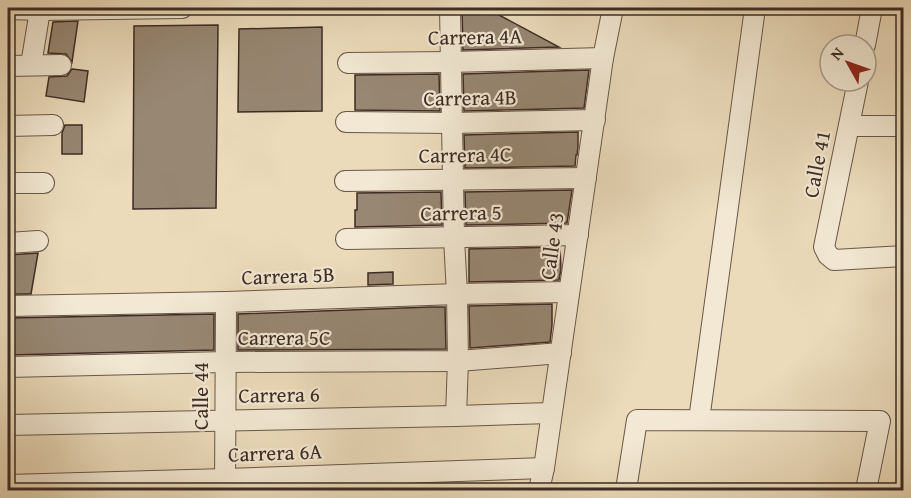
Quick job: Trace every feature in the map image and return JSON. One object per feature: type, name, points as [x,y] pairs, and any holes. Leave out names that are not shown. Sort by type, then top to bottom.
[{"type":"street","points":[[8,9],[182,8]]},
{"type":"street","points":[[450,8],[458,361],[456,416]]},
{"type":"street","name":"Calle 43","points":[[539,490],[603,58],[613,8]]},
{"type":"street","points":[[699,420],[755,8]]},
{"type":"street","points":[[867,33],[872,8]]},
{"type":"street","points":[[31,65],[40,10]]},
{"type":"street","name":"Carrera 4A","points":[[348,63],[603,58]]},
{"type":"street","points":[[8,66],[61,65]]},
{"type":"street","name":"Calle 41","points":[[856,93],[824,247],[834,260],[903,255]]},
{"type":"street","name":"Carrera 4B","points":[[346,122],[452,123],[595,120]]},
{"type":"street","points":[[8,126],[53,125]]},
{"type":"street","points":[[849,126],[903,126]]},
{"type":"street","name":"Carrera 4C","points":[[345,181],[586,178]]},
{"type":"street","points":[[8,183],[44,183]]},
{"type":"street","name":"Carrera 5","points":[[346,239],[578,235]]},
{"type":"street","points":[[8,243],[38,241]]},
{"type":"street","name":"Carrera 5B","points":[[8,306],[569,292]]},
{"type":"street","name":"Calle 44","points":[[225,485],[226,302]]},
{"type":"street","name":"Carrera 5C","points":[[8,367],[225,362],[458,361],[561,353]]},
{"type":"street","name":"Carrera 6","points":[[8,425],[551,412]]},
{"type":"street","points":[[626,490],[637,420],[880,422],[866,490]]},
{"type":"street","name":"Carrera 6A","points":[[8,485],[225,485],[544,468]]},
{"type":"building","points":[[462,8],[486,8],[559,47],[463,50]]},
{"type":"building","points":[[78,21],[72,62],[66,54],[48,53],[53,22]]},
{"type":"building","points":[[218,25],[216,208],[133,209],[134,26]]},
{"type":"building","points":[[322,27],[322,111],[238,112],[239,29]]},
{"type":"building","points":[[72,69],[88,71],[84,102],[46,96],[49,77],[67,76]]},
{"type":"building","points":[[589,70],[584,108],[464,111],[463,74]]},
{"type":"building","points":[[439,74],[440,111],[355,110],[355,75]]},
{"type":"building","points":[[65,125],[82,125],[82,154],[62,154],[62,133]]},
{"type":"building","points":[[578,132],[575,166],[465,168],[464,135]]},
{"type":"building","points":[[572,190],[567,223],[466,225],[465,192]]},
{"type":"building","points":[[441,192],[442,225],[355,227],[357,193]]},
{"type":"building","points":[[560,247],[559,280],[469,282],[469,249]]},
{"type":"building","points":[[38,253],[31,294],[8,294],[8,255]]},
{"type":"building","points":[[393,272],[393,284],[368,285],[368,273]]},
{"type":"building","points":[[552,304],[550,342],[470,348],[469,306]]},
{"type":"building","points":[[445,307],[446,349],[238,350],[238,314]]},
{"type":"building","points":[[214,314],[214,350],[8,355],[8,318]]}]
